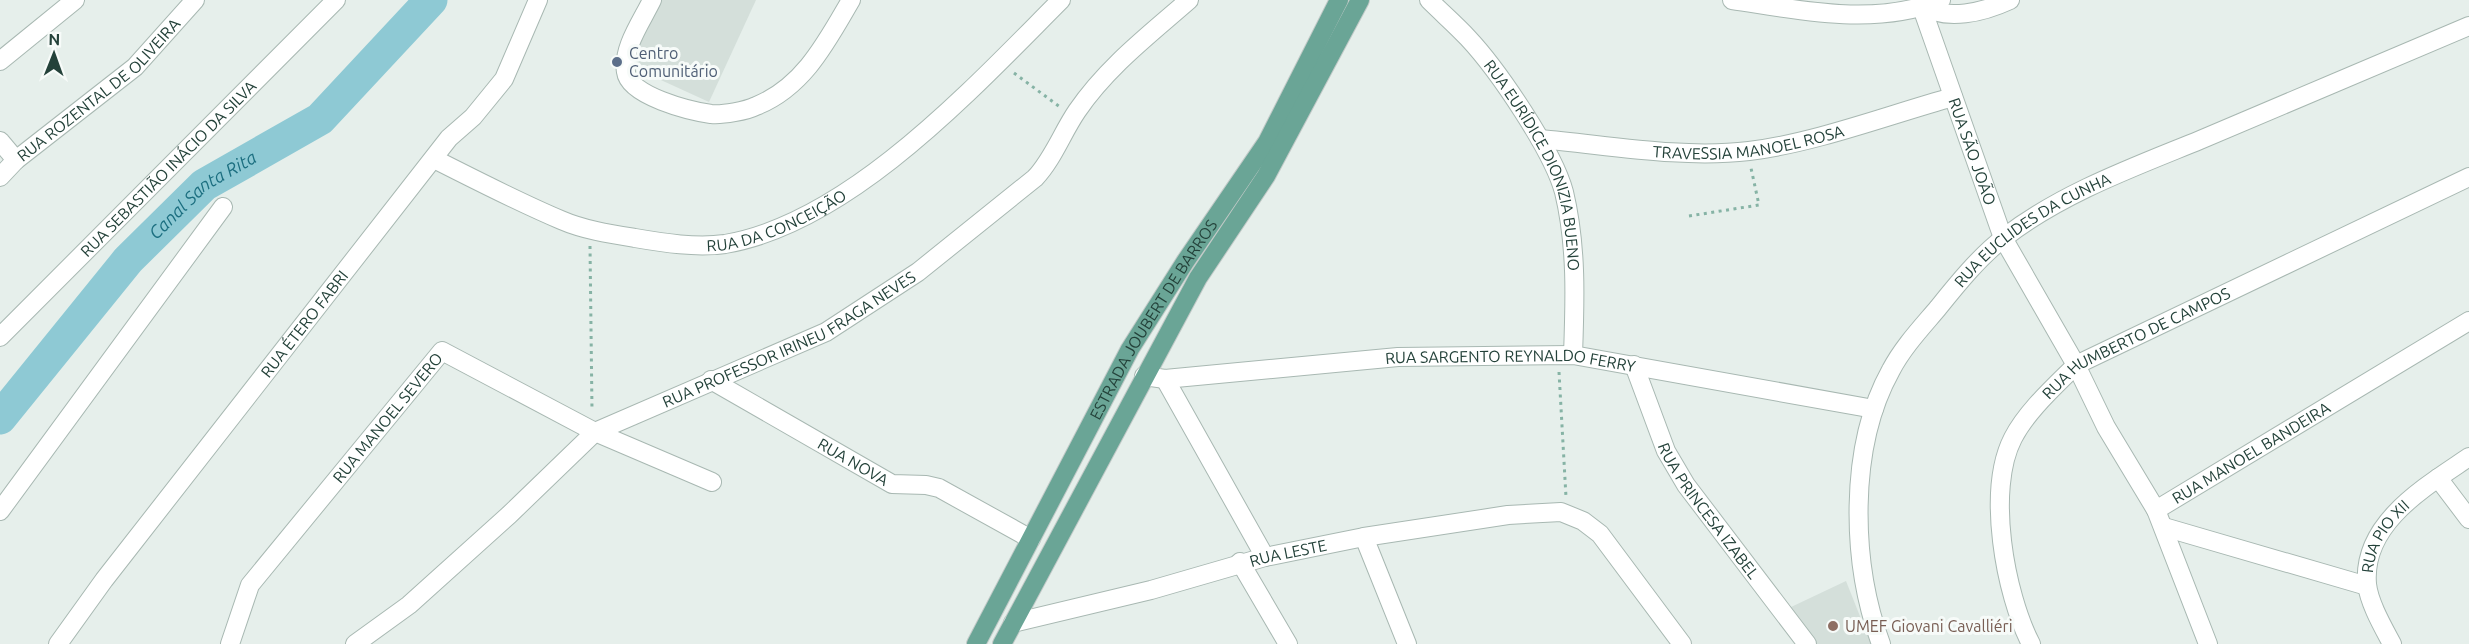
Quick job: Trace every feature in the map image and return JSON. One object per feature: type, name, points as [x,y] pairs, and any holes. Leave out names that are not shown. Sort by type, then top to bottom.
[{"type":"main road","name":"ESTRADA JOUBERT DE BARROS","points":[[976,644],[1130,349],[1185,262],[1267,142],[1339,0]]},
{"type":"main road","name":"ESTRADA JOUBERT DE BARROS","points":[[1002,644],[1198,278],[1266,176],[1360,0]]},
{"type":"street","points":[[0,61],[75,0]]},
{"type":"street","name":"RUA ROZENTAL DE OLIVEIRA","points":[[0,177],[16,160],[135,67],[195,0]]},
{"type":"street","name":"RUA SEBASTIÃO INÁCIO DA SILVA","points":[[0,337],[336,0]]},
{"type":"street","name":"RUA ÉTERO FABRI","points":[[58,644],[118,562],[449,138],[473,117],[504,79],[538,0]]},
{"type":"street","points":[[652,0],[624,60],[626,75],[641,92],[713,114],[756,106],[785,88],[818,58],[852,0]]},
{"type":"street","name":"RUA DA CONCEIÇÃO","points":[[434,159],[561,220],[590,229],[672,244],[723,244],[766,234],[810,216],[894,158],[1061,0]]},
{"type":"street","name":"RUA PROFESSOR IRINEU FRAGA NEVES","points":[[355,644],[409,605],[509,515],[594,430],[826,332],[918,272],[1044,169],[1073,117],[1110,67],[1189,0]]},
{"type":"street","name":"RUA EURÍDICE DIONIZIA BUENO","points":[[1429,0],[1469,39],[1540,139],[1563,191],[1574,255],[1565,355]]},
{"type":"street","points":[[1732,0],[1842,14],[1881,15],[1941,0]]},
{"type":"street","points":[[1918,4],[1947,14],[1990,9],[2010,0]]},
{"type":"street","name":"RUA SÃO JOÃO","points":[[1918,4],[2003,238],[2076,365],[2106,427],[2156,510]]},
{"type":"street","name":"RUA EUCLIDES DA CUNHA","points":[[1881,644],[1872,618],[1859,537],[1860,491],[1874,409],[1891,369],[1954,288],[2003,238],[2033,218],[2114,176],[2469,26]]},
{"type":"street","name":"TRAVESSIA MANOEL ROSA","points":[[1540,139],[1693,152],[1747,151],[1780,146],[1953,97]]},
{"type":"street","points":[[0,141],[16,160]]},
{"type":"street","name":"RUA HUMBERTO DE CAMPOS","points":[[2031,644],[2021,625],[2010,592],[2004,561],[2000,505],[2003,463],[2013,438],[2023,422],[2076,365],[2469,177]]},
{"type":"street","points":[[0,511],[223,207]]},
{"type":"street","name":"RUA MANOEL BANDEIRA","points":[[2208,644],[2156,510],[2469,321]]},
{"type":"street","name":"RUA MANOEL SEVERO","points":[[230,644],[250,585],[442,351],[594,430],[712,482]]},
{"type":"street","name":"RUA SARGENTO REYNALDO FERRY","points":[[1144,376],[1165,379],[1369,359],[1565,355],[1634,365],[1874,409]]},
{"type":"street","name":"RUA PRINCESA IZABEL","points":[[1634,365],[1666,452],[1686,485],[1807,644]]},
{"type":"street","points":[[1165,379],[1265,557]]},
{"type":"street","name":"RUA NOVA","points":[[711,380],[892,484],[939,488],[1031,539]]},
{"type":"street","name":"RUA PIO XII","points":[[2392,644],[2367,586],[2372,544],[2386,520],[2438,478],[2469,457]]},
{"type":"street","points":[[2438,478],[2469,519]]},
{"type":"street","name":"RUA LESTE","points":[[1013,623],[1151,590],[1240,562],[1364,537],[1535,512],[1567,514]]},
{"type":"street","points":[[1567,514],[1583,521],[1600,534],[1682,644]]},
{"type":"street","points":[[2164,527],[2367,586]]},
{"type":"street","points":[[1364,537],[1407,644]]},
{"type":"street","points":[[1240,562],[1288,644]]},
{"type":"path","points":[[999,61],[1073,117]]},
{"type":"path","points":[[1689,216],[1759,205],[1747,151]]},
{"type":"path","points":[[590,229],[594,430]]},
{"type":"path","points":[[1565,355],[1567,514]]},
{"type":"shaded area","points":[[659,0],[756,0],[709,102],[628,65]]},
{"type":"shaded area","name":"UMEF Giovani Cavalliéri","points":[[1846,581],[1871,644],[1814,644],[1789,608]]},
{"type":"waterway","name":"Canal Santa Rita","points":[[0,418],[128,260],[204,185],[320,119],[431,0]]},
{"type":"place","name":"Centro Comunitário","points":[[617,62]]},
{"type":"place","name":"UMEF Giovani Cavalliéri","points":[[1833,626]]}]
